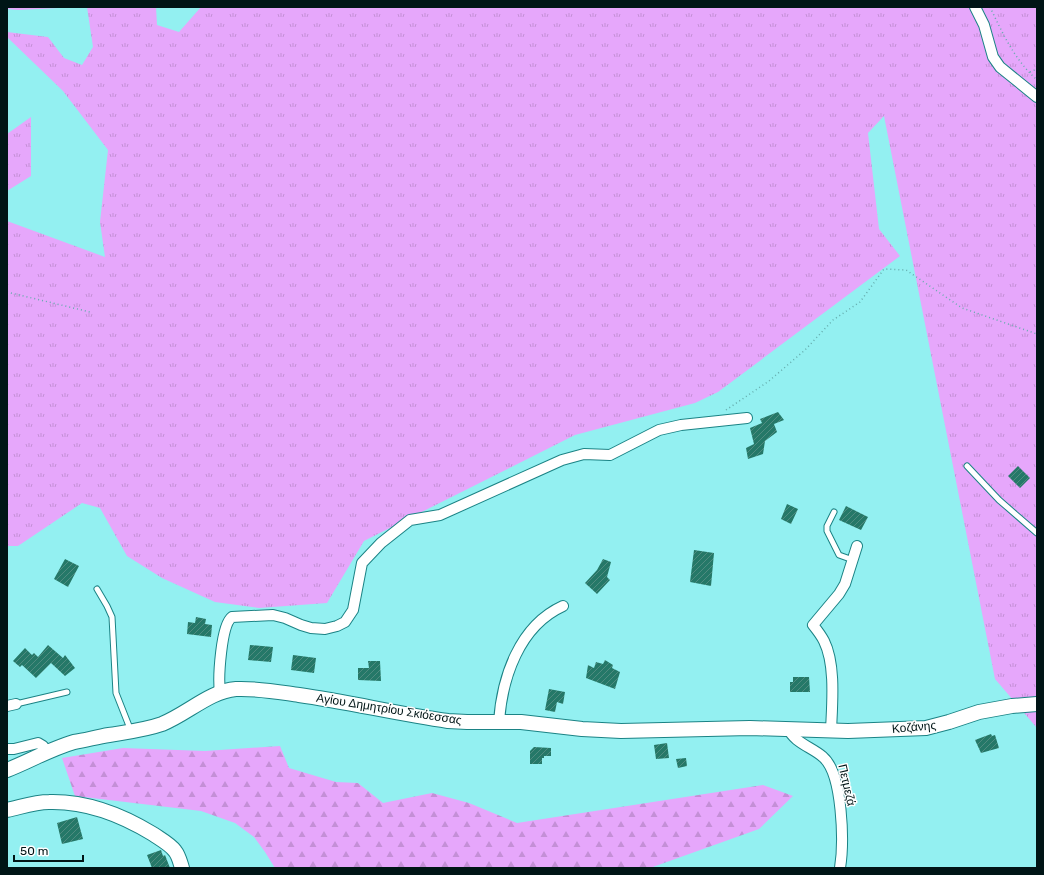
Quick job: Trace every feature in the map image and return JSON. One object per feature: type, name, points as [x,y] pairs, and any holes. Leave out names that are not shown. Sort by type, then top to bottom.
[{"type":"street","points":[[975,7],[984,25],[993,58],[1000,67],[1037,97]]},
{"type":"street","points":[[220,692],[219,674],[222,650],[227,625],[232,617],[280,616],[301,626],[311,628],[325,629],[340,625],[349,617],[354,606],[362,563],[381,543],[410,520],[440,515],[562,460],[584,454],[610,455],[659,430],[681,425],[748,418]]},
{"type":"street","points":[[831,731],[832,678],[827,648],[813,625],[840,594],[845,584],[857,546]]},
{"type":"street","points":[[499,722],[500,705],[505,682],[522,645],[531,631],[543,619],[563,606]]},
{"type":"street","name":"Αγίου Δημητρίου Σκιόεσσας","points":[[7,770],[47,751],[62,746],[96,737],[131,732],[167,722],[220,692],[237,689],[326,698],[448,721],[521,722],[582,729],[622,731],[705,728],[788,728]]},
{"type":"street","name":"Κοζάνης","points":[[788,728],[831,731],[926,728],[979,712],[1012,706],[1037,704]]},
{"type":"street","name":"Πετμεζά","points":[[788,728],[794,738],[824,757],[833,770],[842,828],[840,868]]},
{"type":"street","points":[[7,749],[38,744],[43,746],[47,751]]},
{"type":"street","points":[[7,810],[50,802],[83,806],[110,812],[140,826],[175,850],[180,859],[182,868]]},
{"type":"lane","points":[[967,466],[999,500],[1037,533]]},
{"type":"lane","points":[[834,512],[827,526],[827,532],[839,555],[852,560]]},
{"type":"lane","points":[[97,589],[112,617],[116,693],[131,732]]},
{"type":"lane","points":[[11,705],[67,692]]},
{"type":"path","points":[[990,7],[1009,46],[1029,73],[1037,80]]},
{"type":"path","points":[[1029,73],[1037,69]]},
{"type":"path","points":[[723,412],[769,382],[806,350],[832,320],[860,302],[884,269],[906,270],[962,308],[1037,334]]},
{"type":"path","points":[[7,292],[90,312]]},
{"type":"green space","points":[[7,7],[79,7],[18,10],[7,9]]},
{"type":"green space","points":[[87,7],[156,7],[157,25],[179,32],[201,7],[1037,7],[1037,728],[995,679],[884,116],[868,133],[879,229],[900,256],[718,392],[695,403],[575,435],[364,541],[327,603],[259,608],[215,602],[162,578],[127,556],[100,508],[82,503],[18,546],[7,546],[7,221],[105,257],[100,222],[108,150],[63,91],[7,37],[7,32],[48,37],[64,58],[82,65],[93,47]]},
{"type":"green space","points":[[31,117],[31,176],[7,191],[7,134]]},
{"type":"green space","points":[[280,746],[289,768],[336,782],[358,783],[383,803],[432,793],[469,803],[517,823],[763,785],[793,796],[759,829],[650,868],[275,868],[254,837],[235,823],[201,811],[75,796],[62,758],[123,748],[205,751]]},
{"type":"building","points":[[778,412],[784,420],[774,424],[777,432],[765,441],[763,454],[748,459],[746,448],[754,444],[750,428],[762,423],[760,419]]},
{"type":"building","points":[[1018,466],[1030,478],[1020,488],[1008,476]]},
{"type":"building","points":[[787,504],[798,509],[791,524],[781,519]]},
{"type":"building","points":[[846,506],[868,517],[861,530],[839,520]]},
{"type":"building","points":[[694,550],[714,553],[711,586],[690,582]]},
{"type":"building","points":[[65,559],[79,566],[68,587],[54,579]]},
{"type":"building","points":[[603,559],[611,562],[607,577],[610,580],[597,594],[585,583],[597,570]]},
{"type":"building","points":[[196,617],[206,619],[205,624],[212,625],[211,637],[187,634],[188,622],[195,623]]},
{"type":"building","points":[[48,645],[63,658],[65,655],[75,668],[65,676],[51,663],[36,678],[22,665],[20,667],[13,661],[25,648],[32,655],[34,653],[38,657]]},
{"type":"building","points":[[250,645],[273,647],[271,662],[248,660]]},
{"type":"building","points":[[293,655],[316,658],[314,673],[291,670]]},
{"type":"building","points":[[605,660],[613,665],[612,668],[620,672],[615,689],[586,678],[588,665],[594,668],[596,662],[603,664]]},
{"type":"building","points":[[368,661],[380,661],[381,681],[358,680],[358,668],[369,668]]},
{"type":"building","points":[[793,677],[809,677],[810,692],[790,692],[790,682],[793,682]]},
{"type":"building","points":[[549,689],[565,692],[563,704],[557,702],[555,712],[545,710]]},
{"type":"building","points":[[991,734],[992,736],[995,735],[999,748],[981,753],[975,740]]},
{"type":"building","points":[[667,743],[669,758],[656,759],[654,745]]},
{"type":"building","points":[[534,747],[551,748],[551,756],[544,756],[544,758],[542,758],[542,764],[530,764],[530,751]]},
{"type":"building","points":[[686,758],[687,766],[678,768],[676,759]]},
{"type":"building","points":[[77,817],[83,839],[62,844],[57,823]]},
{"type":"building","points":[[161,850],[163,856],[165,855],[170,868],[152,868],[147,855]]}]
